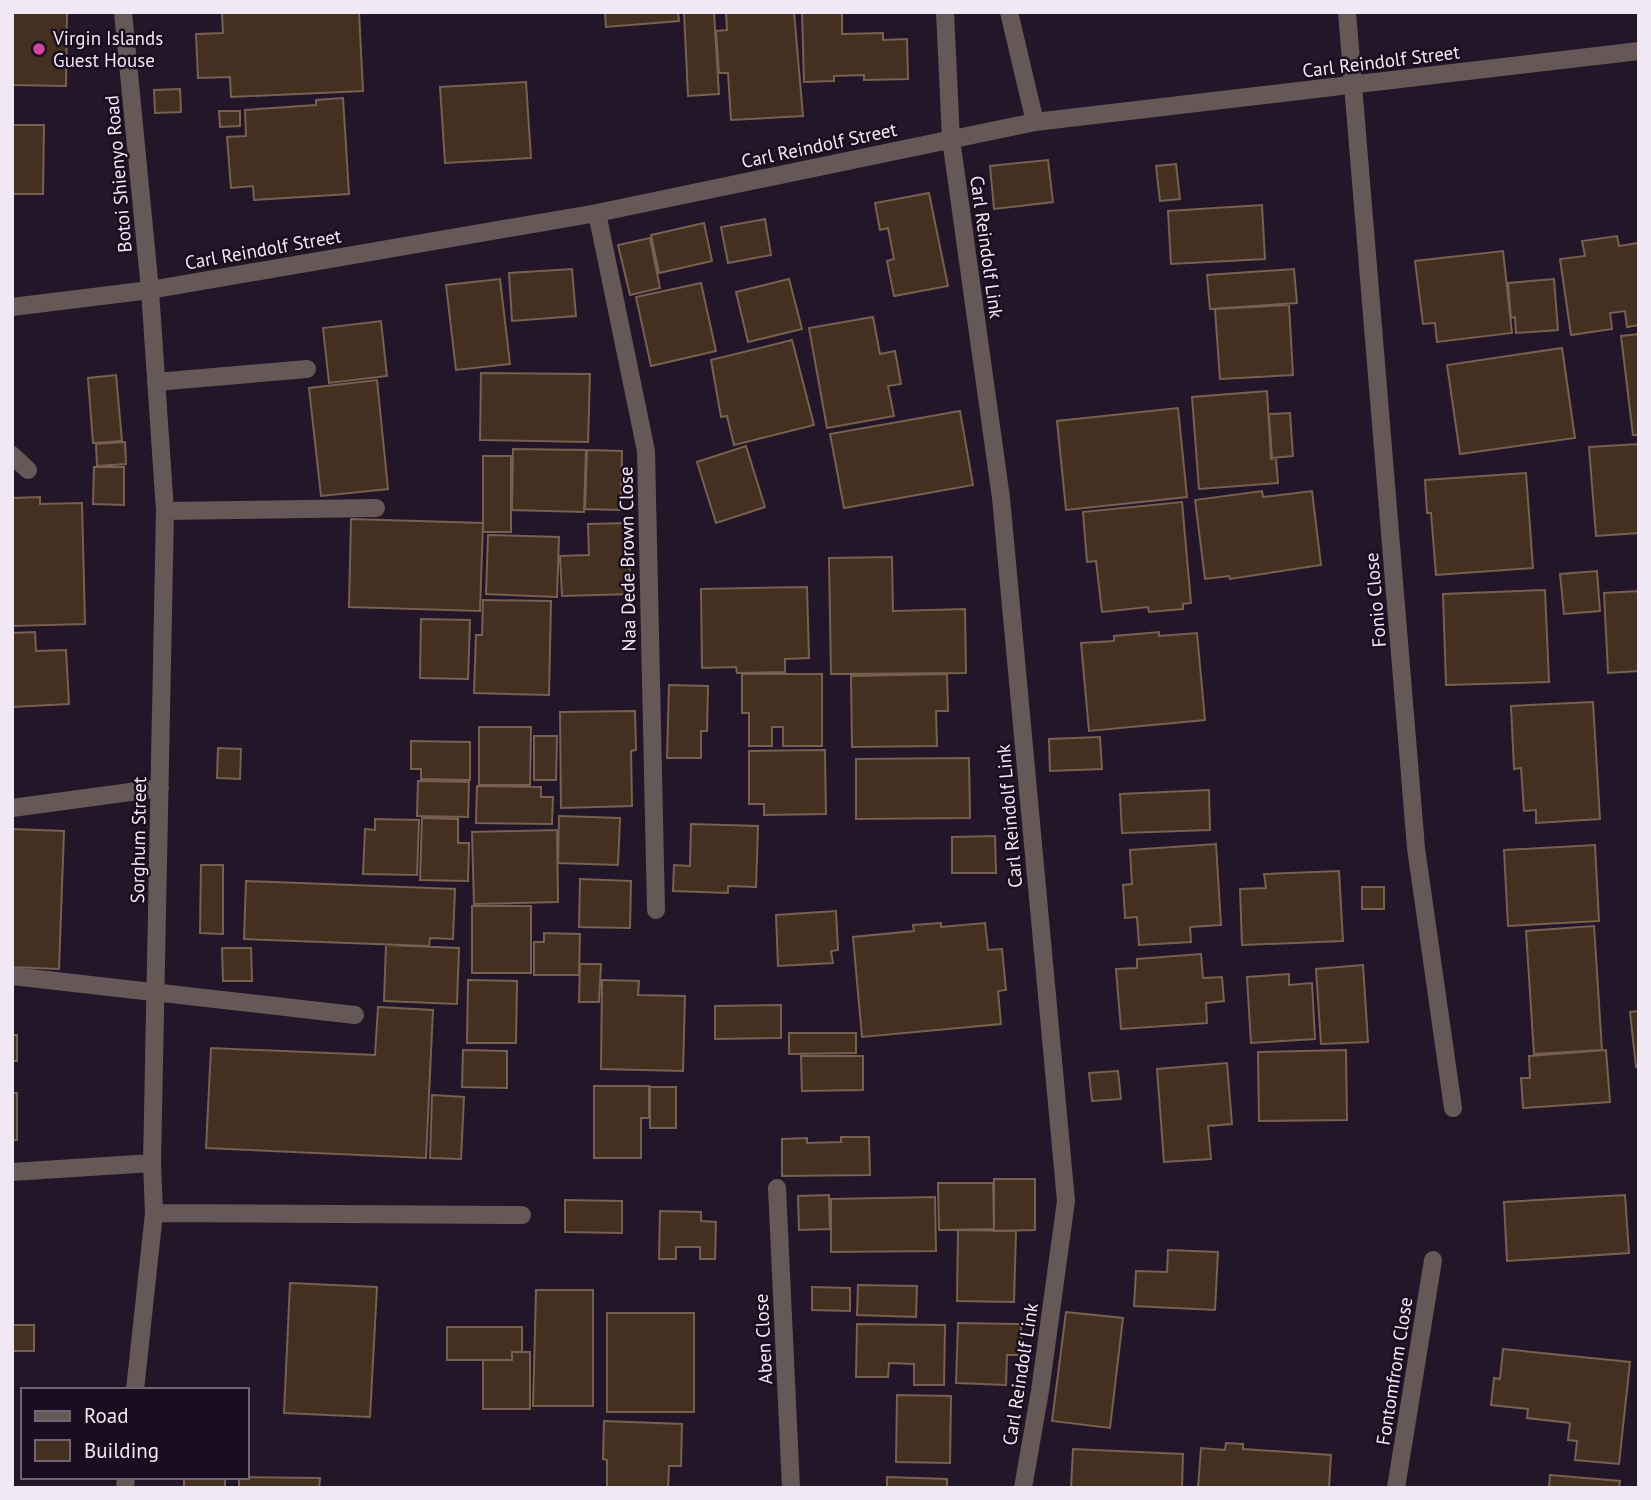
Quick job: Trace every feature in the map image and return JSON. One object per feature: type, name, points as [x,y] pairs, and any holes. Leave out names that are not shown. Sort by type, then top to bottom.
[{"type":"street","name":"Botoi Shienyo Road","points":[[123,12],[150,290]]},
{"type":"street","name":"Carl Reindolf Link","points":[[946,12],[951,139],[1001,498],[1066,1201],[1040,1391],[1023,1488]]},
{"type":"street","points":[[1009,12],[1035,122]]},
{"type":"street","name":"Fonio Close","points":[[1347,12],[1351,87],[1416,848],[1453,1108]]},
{"type":"street","name":"Carl Reindolf Street","points":[[12,307],[150,290],[597,213],[1035,122],[1351,87],[1639,51]]},
{"type":"street","name":"Naa Dede Brown Close","points":[[597,213],[646,451],[656,910]]},
{"type":"street","name":"Sorghum Street","points":[[135,1388],[154,1213],[152,1163],[165,511],[150,290]]},
{"type":"street","points":[[156,382],[307,369]]},
{"type":"street","points":[[12,455],[28,470]]},
{"type":"street","points":[[165,511],[376,508]]},
{"type":"street","points":[[12,808],[160,788]]},
{"type":"street","points":[[12,976],[156,990],[355,1015]]},
{"type":"street","points":[[12,1172],[152,1163]]},
{"type":"street","name":"Aben Close","points":[[777,1188],[791,1488]]},
{"type":"street","points":[[154,1213],[522,1215]]},
{"type":"street","name":"Fontomfrom Close","points":[[1396,1488],[1433,1261]]},
{"type":"building","name":"Virgin Islands Guest House","points":[[12,12],[67,12],[66,86],[12,85]]},
{"type":"building","points":[[222,12],[359,12],[363,91],[231,97],[230,77],[198,78],[196,34],[223,33]]},
{"type":"building","points":[[605,12],[678,12],[679,21],[606,27]]},
{"type":"building","points":[[684,12],[714,12],[719,94],[688,96]]},
{"type":"building","points":[[726,12],[794,12],[803,116],[731,120],[728,73],[719,73],[716,31],[727,30]]},
{"type":"building","points":[[802,12],[842,12],[842,34],[883,33],[883,40],[907,39],[908,79],[864,80],[864,75],[834,76],[834,81],[804,82]]},
{"type":"building","points":[[526,82],[531,158],[445,163],[440,87]]},
{"type":"building","points":[[180,89],[181,112],[155,113],[154,90]]},
{"type":"building","points":[[343,98],[349,194],[254,200],[253,186],[231,188],[227,137],[246,136],[245,110],[316,105],[316,100]]},
{"type":"building","points":[[219,111],[240,111],[240,126],[220,127]]},
{"type":"building","points":[[12,125],[44,125],[43,194],[12,194]]},
{"type":"building","points":[[1048,160],[1053,202],[994,209],[990,166]]},
{"type":"building","points":[[1176,164],[1180,199],[1160,201],[1156,166]]},
{"type":"building","points":[[929,193],[948,286],[894,296],[887,261],[894,259],[888,228],[880,230],[875,203]]},
{"type":"building","points":[[1262,205],[1265,259],[1171,264],[1168,211]]},
{"type":"building","points":[[765,219],[771,255],[728,263],[721,227]]},
{"type":"building","points":[[704,223],[712,261],[659,273],[651,235]]},
{"type":"building","points":[[1617,236],[1619,246],[1638,243],[1639,325],[1627,327],[1625,311],[1610,313],[1612,329],[1571,335],[1560,259],[1585,256],[1582,241]]},
{"type":"building","points":[[650,238],[660,288],[630,295],[618,245]]},
{"type":"building","points":[[1503,251],[1512,333],[1437,342],[1435,323],[1423,324],[1415,261]]},
{"type":"building","points":[[572,269],[576,316],[512,321],[509,273]]},
{"type":"building","points":[[1294,269],[1297,303],[1210,309],[1207,275]]},
{"type":"building","points":[[500,279],[510,364],[456,370],[446,285]]},
{"type":"building","points":[[789,279],[802,329],[748,342],[736,292]]},
{"type":"building","points":[[1554,279],[1558,330],[1516,333],[1515,317],[1511,318],[1508,283]]},
{"type":"building","points":[[701,283],[716,351],[651,366],[636,297]]},
{"type":"building","points":[[1289,305],[1293,375],[1220,379],[1215,309]]},
{"type":"building","points":[[873,317],[880,354],[895,351],[901,384],[888,386],[894,416],[827,428],[809,328]]},
{"type":"building","points":[[381,321],[387,376],[329,383],[323,328]]},
{"type":"building","points":[[1639,334],[1639,435],[1633,435],[1621,336]]},
{"type":"building","points":[[792,340],[814,425],[734,445],[727,416],[721,417],[711,360]]},
{"type":"building","points":[[1562,348],[1575,438],[1460,454],[1447,365]]},
{"type":"building","points":[[481,373],[590,374],[588,442],[480,440]]},
{"type":"building","points":[[116,375],[122,441],[93,443],[88,378]]},
{"type":"building","points":[[377,380],[388,489],[321,496],[309,388]]},
{"type":"building","points":[[1267,391],[1271,459],[1276,458],[1278,483],[1199,489],[1192,397]]},
{"type":"building","points":[[1178,408],[1187,497],[1066,510],[1057,421]]},
{"type":"building","points":[[960,411],[973,485],[844,508],[830,434]]},
{"type":"building","points":[[1290,413],[1293,456],[1272,458],[1269,414]]},
{"type":"building","points":[[125,442],[126,464],[97,466],[96,444]]},
{"type":"building","points":[[1639,444],[1639,533],[1596,536],[1589,447]]},
{"type":"building","points":[[746,446],[765,507],[716,523],[697,462]]},
{"type":"building","points":[[513,449],[586,450],[584,512],[512,510]]},
{"type":"building","points":[[587,450],[622,451],[621,510],[585,509]]},
{"type":"building","points":[[483,456],[511,456],[511,532],[483,532]]},
{"type":"building","points":[[94,467],[124,467],[124,505],[93,504]]},
{"type":"building","points":[[1526,473],[1533,568],[1436,575],[1431,513],[1427,513],[1425,480]]},
{"type":"building","points":[[1262,491],[1263,497],[1312,491],[1321,565],[1230,579],[1229,576],[1205,579],[1195,500]]},
{"type":"building","points":[[40,497],[40,504],[82,503],[85,624],[12,626],[12,498]]},
{"type":"building","points":[[1182,502],[1191,603],[1183,604],[1183,609],[1149,612],[1148,607],[1102,612],[1096,561],[1087,562],[1083,512]]},
{"type":"building","points":[[351,519],[483,523],[480,611],[349,607]]},
{"type":"building","points":[[628,523],[631,594],[562,596],[560,556],[589,555],[588,524]]},
{"type":"building","points":[[488,535],[559,537],[557,597],[486,594]]},
{"type":"building","points":[[892,557],[893,611],[965,609],[966,673],[831,674],[829,558]]},
{"type":"building","points":[[1597,571],[1600,611],[1564,614],[1560,574]]},
{"type":"building","points":[[807,587],[809,658],[785,659],[785,672],[737,673],[736,667],[702,668],[701,589]]},
{"type":"building","points":[[1545,590],[1549,682],[1446,685],[1443,594]]},
{"type":"building","points":[[1639,591],[1639,671],[1608,673],[1604,593]]},
{"type":"building","points":[[483,600],[551,601],[549,695],[474,693],[476,635],[482,635]]},
{"type":"building","points":[[421,619],[470,620],[468,679],[420,678]]},
{"type":"building","points":[[35,632],[36,651],[66,650],[69,704],[12,707],[12,633]]},
{"type":"building","points":[[1159,632],[1159,636],[1197,633],[1205,720],[1089,731],[1081,643],[1114,641],[1114,636]]},
{"type":"building","points":[[742,674],[822,674],[822,746],[783,746],[783,727],[772,727],[772,746],[749,746],[749,713],[742,713]]},
{"type":"building","points":[[947,674],[948,711],[936,711],[937,746],[852,747],[851,676]]},
{"type":"building","points":[[669,685],[708,686],[707,731],[701,731],[701,758],[667,758]]},
{"type":"building","points":[[1593,702],[1600,819],[1536,823],[1536,810],[1524,811],[1521,768],[1514,769],[1511,706]]},
{"type":"building","points":[[635,711],[636,750],[631,751],[632,806],[561,808],[560,712]]},
{"type":"building","points":[[479,727],[531,727],[530,785],[479,785]]},
{"type":"building","points":[[534,736],[557,736],[556,780],[534,780]]},
{"type":"building","points":[[1100,737],[1102,769],[1050,771],[1049,739]]},
{"type":"building","points":[[411,741],[470,742],[470,780],[421,779],[421,769],[411,769]]},
{"type":"building","points":[[218,748],[241,749],[240,779],[217,778]]},
{"type":"building","points":[[825,750],[826,814],[764,815],[764,804],[749,804],[749,751]]},
{"type":"building","points":[[969,758],[970,818],[856,819],[856,759]]},
{"type":"building","points":[[418,781],[469,782],[468,817],[417,816]]},
{"type":"building","points":[[477,786],[541,787],[541,797],[553,797],[552,824],[476,823]]},
{"type":"building","points":[[1209,790],[1210,830],[1122,833],[1120,794]]},
{"type":"building","points":[[559,816],[620,818],[618,865],[558,863]]},
{"type":"building","points":[[422,818],[458,819],[458,843],[469,843],[468,881],[420,880]]},
{"type":"building","points":[[375,819],[419,820],[417,875],[363,874],[365,829],[375,830]]},
{"type":"building","points":[[691,824],[758,826],[756,887],[728,886],[728,893],[673,891],[674,865],[690,866]]},
{"type":"building","points":[[12,829],[64,831],[59,969],[12,967]]},
{"type":"building","points":[[557,830],[558,902],[474,904],[472,832]]},
{"type":"building","points":[[995,836],[996,873],[952,873],[952,837]]},
{"type":"building","points":[[1216,844],[1221,925],[1190,927],[1191,942],[1139,945],[1137,917],[1125,918],[1123,885],[1132,884],[1130,850]]},
{"type":"building","points":[[1595,845],[1599,921],[1508,926],[1504,850]]},
{"type":"building","points":[[201,865],[223,865],[223,934],[200,933]]},
{"type":"building","points":[[1339,871],[1343,941],[1242,945],[1240,889],[1266,888],[1264,874]]},
{"type":"building","points":[[580,879],[631,881],[630,928],[579,927]]},
{"type":"building","points":[[246,881],[455,889],[453,939],[430,938],[429,946],[244,939]]},
{"type":"building","points":[[1362,887],[1384,887],[1384,909],[1362,909]]},
{"type":"building","points":[[472,906],[531,906],[531,973],[472,973]]},
{"type":"building","points":[[836,911],[838,950],[831,951],[833,963],[778,966],[776,915]]},
{"type":"building","points":[[941,923],[941,927],[985,923],[988,950],[1002,949],[1006,990],[998,991],[1001,1024],[862,1037],[853,937],[914,931],[913,925]]},
{"type":"building","points":[[1594,926],[1602,1050],[1534,1054],[1526,931]]},
{"type":"building","points":[[544,933],[580,934],[579,975],[534,975],[534,942],[544,942]]},
{"type":"building","points":[[386,945],[459,948],[457,1004],[384,1001]]},
{"type":"building","points":[[222,948],[251,948],[252,981],[223,981]]},
{"type":"building","points":[[1201,954],[1203,978],[1222,977],[1224,1001],[1206,1003],[1207,1023],[1121,1029],[1116,969],[1137,968],[1137,959]]},
{"type":"building","points":[[580,964],[601,964],[599,1002],[579,1002]]},
{"type":"building","points":[[1363,965],[1368,1042],[1321,1044],[1316,969]]},
{"type":"building","points":[[1289,974],[1289,985],[1312,983],[1315,1039],[1251,1043],[1247,977]]},
{"type":"building","points":[[468,980],[517,981],[516,1043],[467,1043]]},
{"type":"building","points":[[602,980],[639,981],[638,995],[685,996],[683,1071],[601,1069]]},
{"type":"building","points":[[781,1005],[781,1038],[715,1039],[715,1006]]},
{"type":"building","points":[[378,1007],[433,1010],[426,1158],[206,1148],[211,1048],[375,1055]]},
{"type":"building","points":[[1639,1011],[1639,1066],[1636,1067],[1630,1012]]},
{"type":"building","points":[[789,1033],[856,1033],[856,1053],[789,1054]]},
{"type":"building","points":[[12,1035],[17,1035],[17,1061],[12,1061]]},
{"type":"building","points":[[463,1050],[507,1051],[507,1088],[462,1087]]},
{"type":"building","points":[[1346,1050],[1347,1120],[1259,1121],[1258,1052]]},
{"type":"building","points":[[1606,1050],[1610,1102],[1523,1108],[1521,1078],[1530,1078],[1529,1056]]},
{"type":"building","points":[[801,1056],[863,1056],[863,1090],[802,1091]]},
{"type":"building","points":[[1227,1063],[1232,1124],[1208,1126],[1211,1159],[1164,1162],[1157,1069]]},
{"type":"building","points":[[1118,1071],[1121,1099],[1092,1101],[1089,1073]]},
{"type":"building","points":[[594,1086],[649,1086],[649,1118],[641,1118],[641,1158],[594,1158]]},
{"type":"building","points":[[650,1087],[676,1087],[676,1128],[650,1128]]},
{"type":"building","points":[[12,1093],[17,1093],[17,1140],[12,1140]]},
{"type":"building","points":[[432,1095],[464,1097],[461,1159],[430,1158]]},
{"type":"building","points":[[841,1137],[869,1137],[870,1175],[782,1176],[782,1139],[807,1138],[807,1143],[841,1142]]},
{"type":"building","points":[[994,1179],[1035,1179],[1035,1230],[994,1231]]},
{"type":"building","points":[[938,1183],[993,1183],[994,1229],[939,1230]]},
{"type":"building","points":[[829,1195],[830,1229],[799,1230],[798,1196]]},
{"type":"building","points":[[1625,1195],[1629,1253],[1507,1261],[1504,1202]]},
{"type":"building","points":[[935,1197],[936,1251],[831,1252],[831,1199]]},
{"type":"building","points":[[565,1200],[622,1201],[622,1233],[565,1232]]},
{"type":"building","points":[[660,1211],[701,1212],[701,1221],[716,1222],[715,1259],[700,1259],[700,1247],[676,1247],[676,1259],[659,1259]]},
{"type":"building","points":[[958,1230],[1016,1231],[1014,1302],[957,1301]]},
{"type":"building","points":[[1168,1250],[1218,1252],[1215,1310],[1134,1306],[1136,1271],[1167,1272]]},
{"type":"building","points":[[290,1283],[377,1287],[370,1417],[284,1413]]},
{"type":"building","points":[[858,1285],[917,1286],[916,1317],[857,1315]]},
{"type":"building","points":[[812,1287],[850,1288],[850,1311],[812,1310]]},
{"type":"building","points":[[536,1290],[593,1290],[593,1406],[533,1406]]},
{"type":"building","points":[[1066,1312],[1123,1318],[1110,1428],[1052,1421]]},
{"type":"building","points":[[607,1313],[694,1313],[694,1412],[607,1412]]},
{"type":"building","points":[[958,1323],[1021,1324],[1021,1355],[1007,1355],[1006,1385],[956,1383]]},
{"type":"building","points":[[857,1324],[945,1325],[944,1385],[914,1385],[914,1364],[889,1363],[888,1377],[856,1377]]},
{"type":"building","points":[[12,1325],[34,1325],[34,1351],[12,1351]]},
{"type":"building","points":[[447,1327],[522,1327],[522,1352],[512,1352],[512,1360],[447,1360]]},
{"type":"building","points":[[1503,1349],[1630,1362],[1619,1464],[1575,1460],[1577,1441],[1568,1440],[1570,1423],[1527,1418],[1528,1409],[1491,1405],[1494,1378],[1500,1379]]},
{"type":"building","points":[[512,1352],[530,1352],[530,1409],[483,1409],[483,1360],[512,1360]]},
{"type":"building","points":[[897,1395],[951,1396],[950,1463],[896,1462]]},
{"type":"building","points":[[604,1421],[682,1424],[681,1466],[669,1466],[668,1488],[607,1488],[607,1460],[603,1459]]},
{"type":"building","points":[[1226,1443],[1243,1444],[1243,1449],[1331,1455],[1329,1488],[1198,1488],[1201,1448],[1225,1450]]},
{"type":"building","points":[[1073,1449],[1183,1454],[1182,1488],[1071,1488]]},
{"type":"building","points":[[1550,1475],[1620,1481],[1619,1488],[1549,1488]]},
{"type":"building","points":[[248,1477],[320,1478],[319,1488],[239,1488],[239,1479]]},
{"type":"building","points":[[887,1477],[947,1479],[947,1488],[887,1488]]},
{"type":"building","points":[[184,1479],[225,1479],[225,1488],[184,1488]]},
{"type":"place","name":"Virgin Islands Guest House","points":[[39,49]]}]
